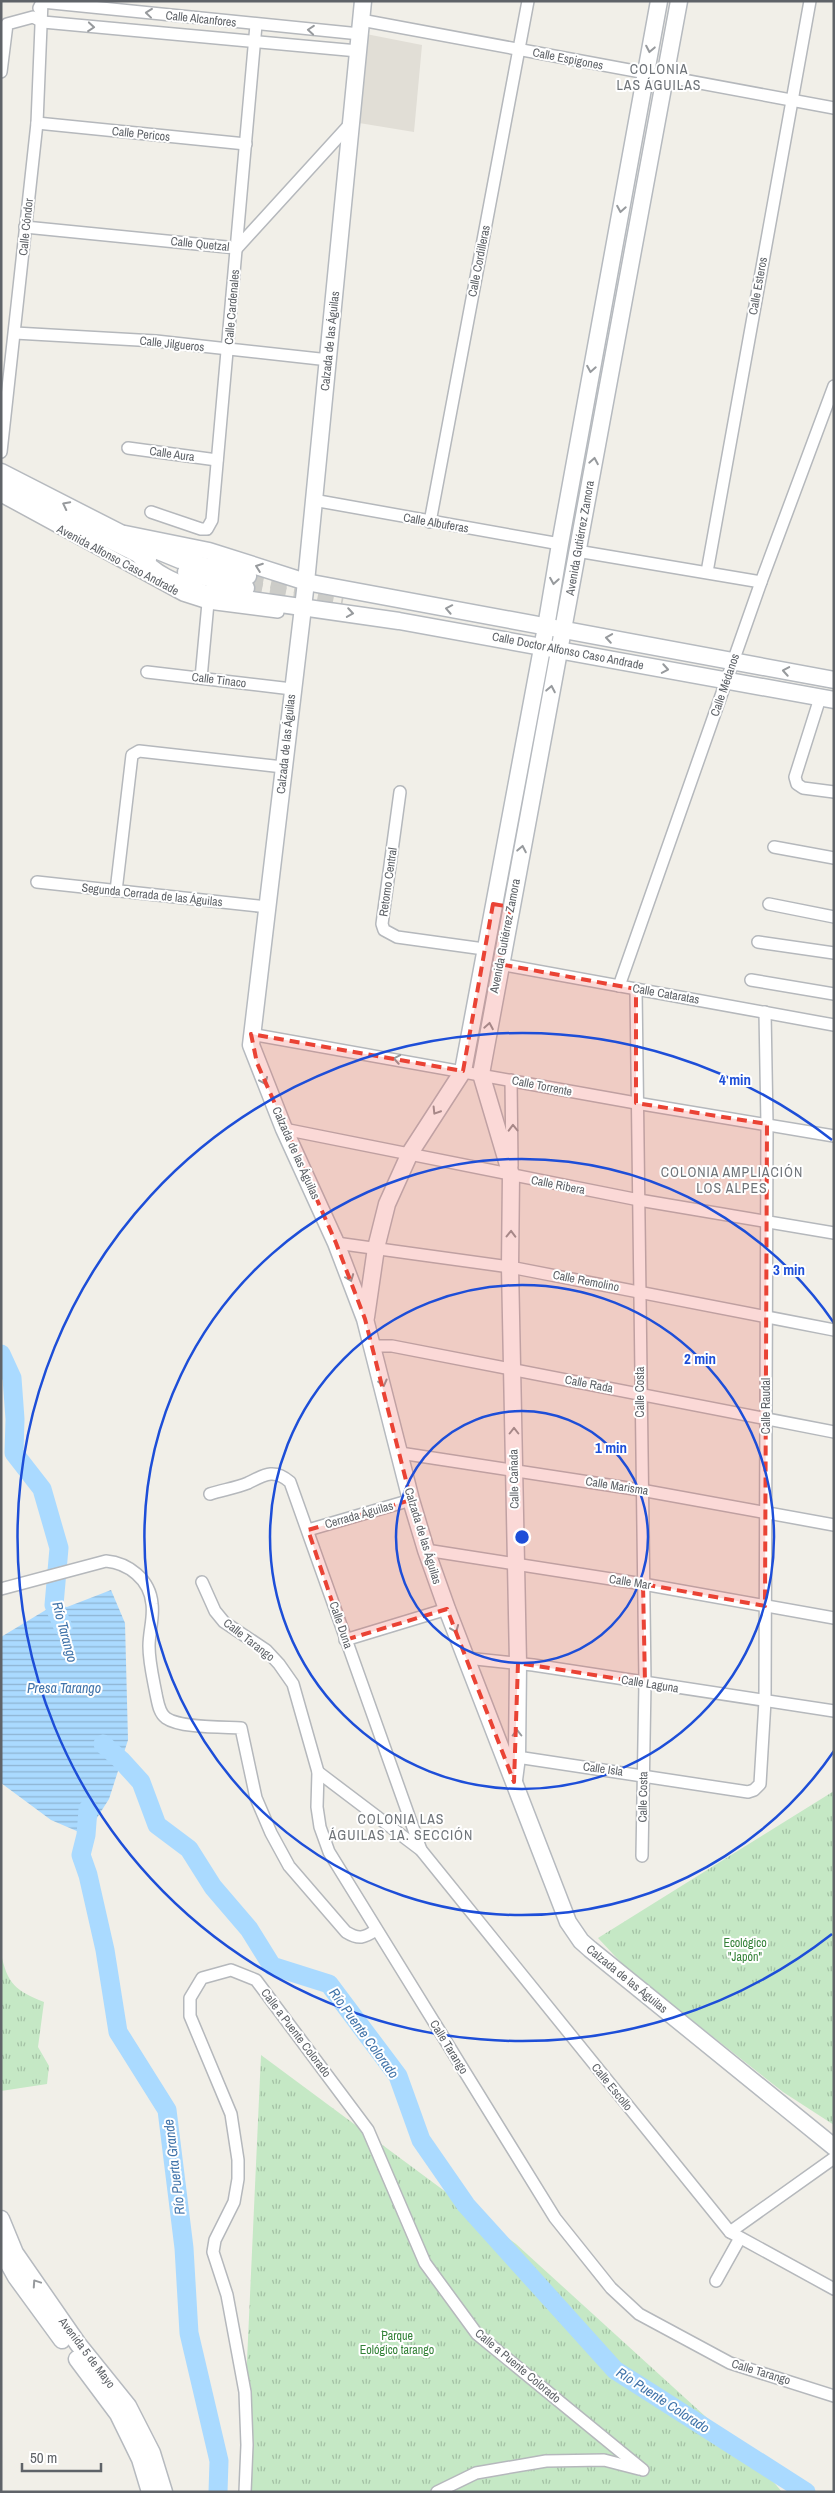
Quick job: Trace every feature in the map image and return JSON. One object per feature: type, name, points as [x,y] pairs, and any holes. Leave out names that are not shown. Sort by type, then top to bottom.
[{"type":"street","name":"Calzada de las Águilas","points":[[363,1],[306,582],[301,610],[251,1034],[252,1045],[257,1064],[336,1243],[365,1319],[374,1346],[411,1500],[426,1550],[568,1922],[581,1941],[834,2147]]},
{"type":"street","name":"Calle Cordilleras","points":[[430,522],[528,1]]},
{"type":"street","name":"Avenida Gutiérrez Zamora","points":[[480,1074],[511,907],[551,647],[546,627],[659,1]]},
{"type":"street","name":"Avenida Gutiérrez Zamora","points":[[462,1070],[493,904],[551,647],[562,631],[678,1]]},
{"type":"street","name":"Calle Esteros","points":[[707,572],[810,1]]},
{"type":"street","name":"Calle Alcanfores","points":[[42,2],[256,25],[360,27]]},
{"type":"street","name":"Calle Cóndor","points":[[1,452],[37,123],[38,20],[42,2]]},
{"type":"street","name":"Calle Alcanfores","points":[[38,20],[358,52]]},
{"type":"street","points":[[1,72],[4,23],[38,20]]},
{"type":"street","name":"Calle Cardenales","points":[[151,512],[201,529],[207,529],[212,520],[238,248],[256,25]]},
{"type":"street","name":"Calle Espigones","points":[[360,27],[519,50],[834,108]]},
{"type":"street","name":"Calle Pericos","points":[[37,123],[246,144]]},
{"type":"street","name":"Calle Quetzal","points":[[25,227],[238,248],[351,124]]},
{"type":"street","name":"Calle Jilgueros","points":[[15,333],[156,342],[329,360]]},
{"type":"street","name":"Calle Médanos","points":[[619,986],[761,582],[834,386]]},
{"type":"street","name":"Calle Aura","points":[[128,448],[217,460]]},
{"type":"street","name":"Avenida Alfonso Caso Andrade","points":[[1,472],[108,533],[140,556],[207,579],[247,582],[180,560],[146,546],[125,534],[108,533],[1,486]]},
{"type":"street","name":"Avenida Alfonso Caso Andrade","points":[[1,496],[163,585],[208,603],[301,610]]},
{"type":"street","name":"Calle Albuferas","points":[[313,500],[560,544]]},
{"type":"street","name":"Calle Doctor Alfonso Caso Andrade","points":[[125,534],[208,551],[306,582],[834,680]]},
{"type":"street","points":[[577,551],[761,582]]},
{"type":"street","name":"Calle Doctor Alfonso Caso Andrade","points":[[140,556],[148,566],[176,583],[203,593],[301,610],[551,647],[827,699]]},
{"type":"street","points":[[201,678],[208,603]]},
{"type":"street","name":"Calle Tinaco","points":[[147,672],[292,689]]},
{"type":"street","points":[[827,699],[795,777],[797,784],[803,788],[834,792]]},
{"type":"street","points":[[116,891],[132,755],[139,751],[283,767]]},
{"type":"street","name":"Retorno Central","points":[[400,792],[382,924],[384,930],[397,937],[484,949]]},
{"type":"street","points":[[774,847],[834,858]]},
{"type":"street","name":"Segunda Cerrada de las Águilas","points":[[37,882],[267,907]]},
{"type":"street","points":[[493,904],[511,907]]},
{"type":"street","points":[[769,904],[834,917]]},
{"type":"street","points":[[758,942],[834,953]]},
{"type":"street","name":"Calle Cataratas","points":[[499,964],[834,1024]]},
{"type":"street","points":[[751,980],[834,994]]},
{"type":"street","name":"Calle Costa","points":[[636,989],[644,1683],[642,1856]]},
{"type":"street","name":"Calle Raudal","points":[[748,1792],[754,1790],[760,1784],[762,1776],[765,1701],[767,1124],[765,1012]]},
{"type":"street","name":"Calle Torrente","points":[[251,1034],[462,1070],[636,1103],[834,1136]]},
{"type":"street","points":[[365,1319],[376,1248],[387,1204],[410,1153],[462,1070]]},
{"type":"street","name":"Calle Cañada","points":[[480,1074],[511,1175]]},
{"type":"street","name":"Calle Cañada","points":[[511,1080],[510,1267],[514,1370],[518,1663],[517,1757],[514,1782]]},
{"type":"street","name":"Calle Ribera","points":[[284,1128],[639,1200],[767,1220],[834,1233]]},
{"type":"street","name":"Calle Remolino","points":[[336,1243],[510,1267],[834,1330]]},
{"type":"street","name":"Calle Rada","points":[[374,1346],[392,1346],[834,1432]]},
{"type":"street","name":"Calle Marisma","points":[[400,1454],[641,1490],[834,1525]]},
{"type":"street","name":"Calle Duna","points":[[210,1494],[247,1483],[261,1475],[277,1474],[290,1482],[421,1850]]},
{"type":"street","name":"Cerrada Águilas","points":[[308,1530],[411,1500]]},
{"type":"street","name":"Calle Mar","points":[[426,1550],[643,1584],[834,1618]]},
{"type":"street","points":[[1,1589],[106,1561],[119,1562],[130,1567],[141,1579],[149,1593],[152,1604],[149,1643],[150,1665],[160,1711],[166,1718],[176,1722],[241,1728],[256,1798],[289,1866],[346,1932],[357,1938],[365,1937],[376,1930]]},
{"type":"street","name":"Calle Tarango","points":[[202,1582],[215,1611],[224,1622],[266,1650],[279,1664],[292,1684],[318,1772],[316,1807],[320,1827],[329,1852],[555,2218],[611,2288],[639,2314],[730,2363],[834,2396]]},
{"type":"street","points":[[346,1640],[447,1609]]},
{"type":"street","name":"Calle Laguna","points":[[466,1658],[518,1663],[834,1712]]},
{"type":"street","name":"Calle Isla","points":[[517,1757],[748,1792]]},
{"type":"street","points":[[318,1772],[421,1850]]},
{"type":"street","name":"Calle Escollo","points":[[421,1850],[735,2235],[834,2289]]},
{"type":"street","name":"Calle a Puente Colorado","points":[[244,2492],[247,2446],[245,2392],[227,2295],[213,2252],[215,2240],[234,2202],[238,2179],[238,2160],[231,2114],[190,2016],[190,1998],[202,1978],[231,1970],[256,1980],[368,2130],[425,2263],[477,2334],[643,2470],[604,2460],[546,2461],[476,2474],[437,2492]]},
{"type":"street","points":[[716,2281],[735,2235],[834,2158]]},
{"type":"street","name":"Avenida 5 de Mayo","points":[[1,2219],[7,2253],[74,2347],[118,2414],[140,2459],[150,2492]]},
{"type":"street","name":"Avenida 5 de Mayo","points":[[74,2347],[128,2406],[152,2453],[164,2492]]},
{"type":"highlighted area","points":[[493,904],[511,907],[499,964],[636,989],[636,1103],[767,1124],[765,1606],[643,1584],[645,1683],[518,1663],[514,1782],[447,1609],[345,1640],[308,1530],[411,1500],[365,1319],[336,1243],[257,1063],[251,1034],[463,1071]]},
{"type":"shaded area","points":[[361,33],[422,45],[414,132],[353,122]]},
{"type":"green space","name":"Ecológico \"Japón\"","points":[[834,1791],[834,2125],[783,2092],[627,1969],[598,1938]]},
{"type":"green space","points":[[1,1953],[6,1972],[14,1985],[26,1994],[44,2002],[38,2047],[49,2066],[47,2084],[1,2091]]},
{"type":"green space","name":"´Parque Eológico tarango","points":[[261,2055],[516,2244],[762,2468],[782,2492],[241,2492]]},
{"type":"water","name":"Presa Tarango","points":[[111,1590],[125,1623],[128,1740],[109,1799],[86,1835],[51,1820],[1,1783],[1,1637],[54,1605],[67,1607]]},
{"type":"waterway","name":"Río Tarango","points":[[1,1354],[12,1378],[15,1419],[14,1453],[42,1489],[59,1548],[54,1605],[63,1627]]},
{"type":"waterway","name":"Río Puente Colorado","points":[[103,1744],[141,1782],[157,1825],[189,1849],[213,1887],[249,1929],[272,1966],[329,1984],[398,2076],[421,2140],[466,2205],[615,2370],[806,2492]]},
{"type":"waterway","name":"Río Puerta Grande","points":[[88,1809],[86,1835],[81,1855],[88,1875],[105,1950],[118,2032],[167,2110],[184,2248],[189,2333],[219,2461],[218,2492]]},
{"type":"tunnel","points":[[248,576],[303,587]]},
{"type":"tunnel","points":[[246,588],[342,606]]},
{"type":"district","name":"COLONIA LAS ÁGUILAS","points":[[659,78]]},
{"type":"district","name":"COLONIA AMPLIACIÓN LOS ALPES","points":[[732,1180]]},
{"type":"district","name":"COLONIA LAS ÁGUILAS 1A. SECCIÓN","points":[[401,1828]]}]
